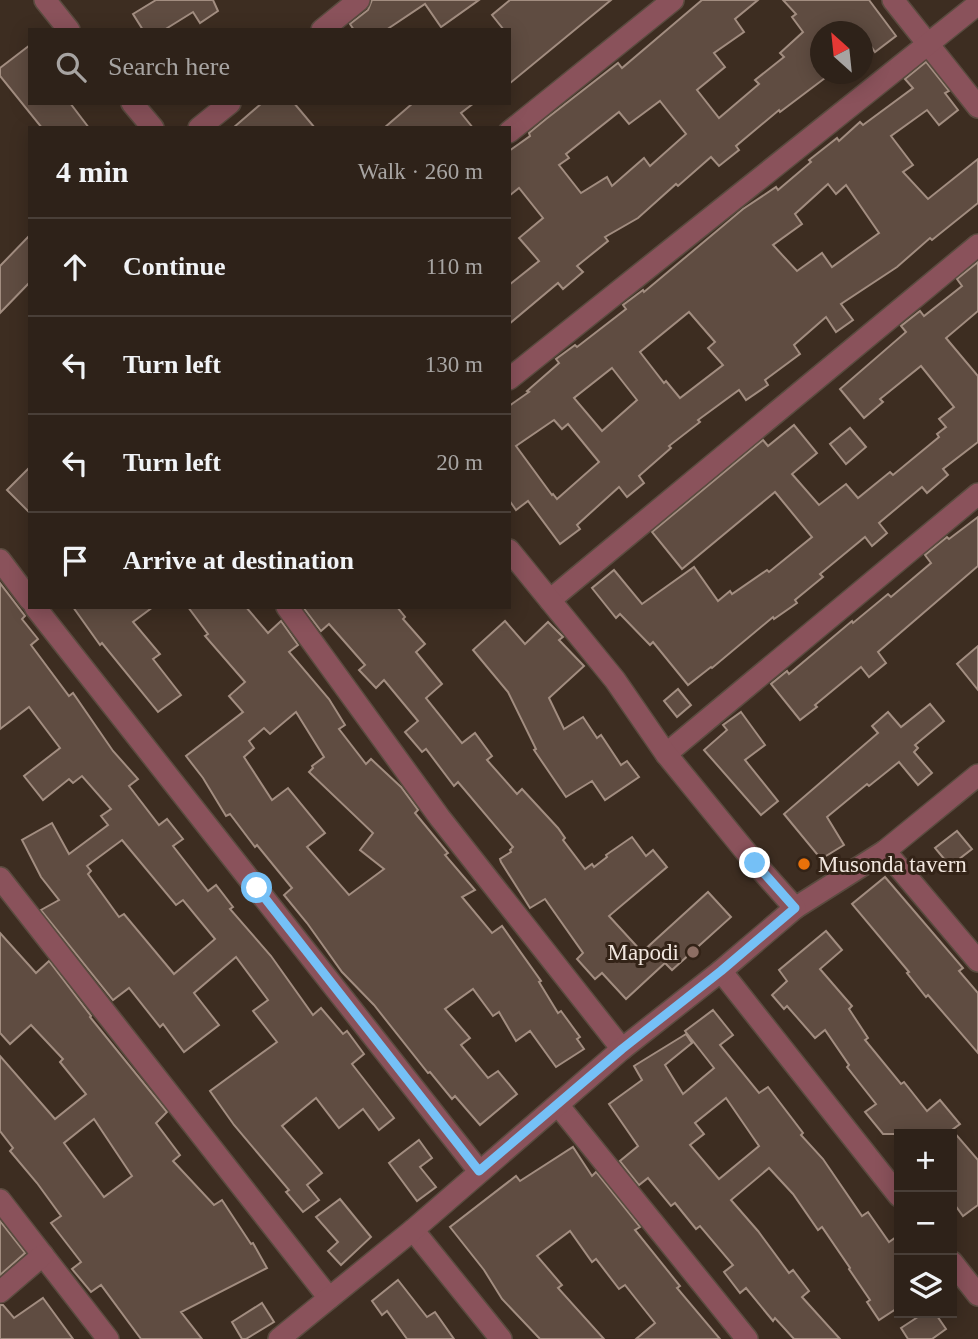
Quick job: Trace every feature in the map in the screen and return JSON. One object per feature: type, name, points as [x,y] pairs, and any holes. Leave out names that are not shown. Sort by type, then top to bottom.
[{"type":"street","points":[[45,0],[67,28]]},
{"type":"street","points":[[324,28],[359,0]]},
{"type":"street","points":[[511,130],[673,0]]},
{"type":"street","points":[[893,0],[978,107]]},
{"type":"street","points":[[511,377],[978,4]]},
{"type":"street","points":[[134,105],[151,126]]},
{"type":"street","points":[[201,126],[228,105]]},
{"type":"street","points":[[550,600],[978,245]]},
{"type":"street","points":[[666,754],[978,494]]},
{"type":"street","points":[[511,552],[615,680],[666,754],[795,908]]},
{"type":"street","points":[[0,560],[28,597]]},
{"type":"street","points":[[37,609],[479,1171]]},
{"type":"street","points":[[288,609],[440,818],[622,1049]]},
{"type":"street","points":[[279,1339],[413,1230],[622,1049],[795,908],[885,851],[978,775]]},
{"type":"street","points":[[885,851],[978,961]]},
{"type":"street","points":[[0,878],[329,1298]]},
{"type":"street","points":[[721,971],[896,1192]]},
{"type":"street","points":[[558,1105],[747,1339]]},
{"type":"street","points":[[0,1200],[108,1339]]},
{"type":"street","points":[[413,1230],[501,1339]]},
{"type":"street","points":[[0,1292],[43,1255]]},
{"type":"street","points":[[957,1268],[978,1295]]},
{"type":"building","points":[[156,0],[213,0],[218,11],[200,23],[193,12],[167,28],[142,28],[133,14]]},
{"type":"building","points":[[372,0],[479,0],[441,27],[425,4],[389,28],[353,28],[350,24],[368,10]]},
{"type":"building","points":[[510,0],[611,0],[511,82],[511,28],[502,28],[492,15]]},
{"type":"building","points":[[702,0],[758,0],[735,19],[744,32],[714,53],[725,67],[697,90],[719,118],[759,84],[755,80],[784,57],[780,53],[803,32],[792,17],[796,14],[783,0],[869,0],[896,36],[875,52],[873,21],[810,21],[810,84],[817,84],[780,112],[779,110],[736,146],[739,150],[719,166],[711,157],[638,218],[605,237],[608,241],[577,266],[583,272],[563,289],[558,283],[511,322],[511,283],[539,261],[519,238],[543,218],[519,188],[511,194],[511,150],[530,136],[529,133],[618,63],[622,68]],"holes":[[[660,101],[686,134],[650,166],[644,158],[612,186],[607,177],[581,193],[559,165],[569,158],[566,154],[619,112],[629,124]]]},
{"type":"building","points":[[28,47],[28,105],[72,105],[87,126],[40,126],[0,76],[0,68]]},
{"type":"building","points":[[926,62],[949,91],[945,93],[958,110],[939,125],[927,110],[891,136],[913,165],[903,172],[928,199],[978,159],[978,203],[932,240],[930,238],[897,267],[841,304],[853,320],[836,332],[826,317],[794,345],[800,354],[765,380],[768,385],[746,400],[739,390],[698,420],[700,422],[669,446],[671,448],[639,476],[644,483],[627,497],[619,487],[577,525],[580,529],[560,544],[528,501],[516,510],[511,503],[511,405],[529,392],[527,391],[559,363],[556,359],[575,345],[577,347],[626,309],[623,305],[643,290],[644,292],[743,209],[776,187],[778,190],[837,138],[839,141],[860,122],[863,125],[913,88],[905,79]],"holes":[[[828,184],[836,194],[846,185],[879,233],[832,267],[822,253],[797,271],[773,245],[802,224],[795,214]],[[689,312],[715,342],[708,348],[723,365],[680,398],[666,381],[664,383],[640,352]],[[612,368],[637,400],[602,431],[574,398]],[[554,420],[562,429],[568,424],[599,462],[557,499],[516,446]]]},
{"type":"building","points":[[260,105],[296,105],[313,126],[235,126]]},
{"type":"building","points":[[411,105],[471,105],[461,113],[471,126],[386,126]]},
{"type":"building","points":[[28,237],[28,284],[0,313],[0,266]]},
{"type":"building","points":[[978,262],[978,311],[946,338],[978,376],[978,442],[943,469],[948,475],[927,493],[922,487],[879,523],[887,533],[872,546],[865,537],[820,574],[823,577],[795,600],[797,603],[774,619],[773,617],[688,685],[653,642],[650,645],[620,614],[616,618],[592,588],[614,570],[642,604],[694,567],[718,601],[730,591],[732,594],[767,570],[769,572],[812,537],[775,492],[682,569],[652,532],[763,440],[768,446],[794,425],[817,453],[792,474],[819,505],[846,484],[858,498],[890,472],[893,475],[939,437],[937,434],[946,427],[939,419],[954,407],[921,366],[880,399],[883,402],[864,418],[840,389],[906,332],[901,326],[920,311],[924,316],[962,286],[957,279]]},
{"type":"building","points":[[850,428],[866,447],[846,464],[830,444]]},
{"type":"building","points":[[28,469],[28,511],[7,490]]},
{"type":"building","points":[[978,517],[978,566],[878,652],[886,663],[869,677],[861,667],[800,720],[771,684],[787,671],[789,674],[888,594],[891,597],[931,563],[925,555]]},
{"type":"building","points":[[0,583],[25,616],[22,619],[38,639],[31,645],[69,696],[73,693],[113,751],[138,779],[129,786],[159,825],[167,819],[183,839],[173,846],[208,891],[216,885],[233,907],[230,909],[271,956],[313,1015],[321,1008],[343,1034],[347,1031],[364,1054],[352,1064],[394,1118],[379,1130],[363,1109],[339,1128],[316,1098],[282,1126],[322,1173],[307,1185],[319,1200],[303,1212],[286,1192],[289,1190],[234,1125],[210,1091],[277,1042],[253,1011],[268,1000],[236,957],[194,993],[219,1025],[184,1052],[163,1024],[160,1027],[129,988],[113,1000],[41,910],[59,900],[41,877],[22,840],[52,823],[69,854],[108,825],[101,816],[111,809],[82,776],[73,783],[69,779],[43,800],[24,776],[60,748],[29,707],[0,729]],"holes":[[[122,840],[176,905],[183,900],[215,939],[174,974],[124,914],[119,917],[88,874],[91,871],[87,866]]]},
{"type":"building","points":[[74,609],[150,609],[133,622],[160,654],[153,659],[181,695],[158,712],[102,643],[100,645]]},
{"type":"building","points":[[189,609],[248,609],[268,633],[281,621],[298,645],[289,652],[329,699],[345,725],[339,729],[366,764],[371,759],[401,787],[418,810],[415,813],[448,853],[445,855],[475,890],[462,897],[492,933],[502,926],[541,981],[539,982],[558,1013],[561,1011],[580,1037],[577,1039],[584,1049],[556,1067],[530,1031],[516,1041],[499,1012],[493,1016],[473,989],[445,1009],[470,1038],[461,1045],[488,1078],[498,1071],[517,1094],[480,1125],[455,1096],[452,1099],[430,1072],[428,1073],[374,1005],[342,972],[284,895],[292,888],[230,814],[226,816],[186,756],[243,712],[229,696],[245,682],[205,636],[208,634]],"holes":[[[296,712],[324,757],[312,766],[309,772],[373,833],[360,850],[384,869],[349,895],[307,847],[325,833],[288,788],[272,800],[244,757],[254,748],[249,741],[264,728],[270,734]]]},
{"type":"building","points":[[304,609],[399,609],[405,617],[403,619],[425,644],[416,652],[442,684],[426,698],[462,743],[475,733],[492,756],[487,760],[517,794],[522,789],[558,828],[565,838],[563,840],[585,869],[592,864],[594,867],[632,837],[646,856],[653,850],[667,867],[609,916],[642,952],[708,892],[731,917],[672,970],[665,963],[626,999],[602,973],[595,979],[577,959],[583,953],[545,899],[530,908],[501,862],[500,859],[511,852],[513,847],[458,782],[454,786],[426,749],[422,752],[405,732],[418,721],[384,680],[376,688],[359,670],[365,665],[329,624],[321,631]]},
{"type":"building","points":[[505,621],[525,644],[548,622],[563,637],[559,640],[584,666],[549,698],[564,729],[583,717],[597,738],[601,735],[621,765],[627,761],[639,777],[605,800],[592,781],[566,797],[534,750],[536,749],[508,692],[473,650]]},
{"type":"building","points":[[978,646],[978,690],[957,664]]},
{"type":"building","points":[[678,689],[691,705],[677,717],[664,701]]},
{"type":"building","points":[[930,704],[944,721],[915,745],[918,748],[914,752],[932,773],[918,785],[899,762],[869,786],[867,784],[827,817],[844,845],[821,859],[784,814],[878,733],[872,726],[888,712],[901,727]]},
{"type":"building","points":[[741,712],[765,745],[745,760],[778,801],[761,815],[704,750],[727,730],[723,725]]},
{"type":"building","points":[[957,831],[972,849],[950,866],[935,848]]},
{"type":"building","points":[[885,877],[963,968],[959,971],[978,993],[978,1053],[928,995],[926,997],[907,973],[909,972],[852,904]]},
{"type":"building","points":[[826,931],[842,950],[820,969],[852,1006],[849,1009],[868,1038],[865,1040],[927,1111],[940,1100],[960,1124],[953,1129],[894,1129],[894,1134],[883,1134],[865,1112],[876,1104],[847,1067],[849,1065],[825,1030],[815,1038],[787,1006],[784,1009],[772,995],[787,981],[779,970]]},
{"type":"building","points":[[0,933],[36,973],[49,961],[90,1017],[167,1112],[156,1123],[180,1155],[173,1161],[214,1205],[222,1200],[251,1244],[253,1243],[267,1268],[181,1312],[202,1339],[141,1339],[101,1285],[91,1292],[72,1269],[81,1262],[51,1223],[61,1216],[10,1151],[13,1148],[0,1131],[0,1056],[55,1119],[86,1094],[60,1062],[63,1059],[31,1025],[10,1044],[0,1033]],"holes":[[[94,1119],[132,1176],[104,1197],[64,1143]]]},
{"type":"building","points":[[713,1010],[733,1035],[720,1045],[759,1093],[768,1087],[862,1216],[868,1212],[889,1242],[894,1238],[894,1310],[879,1320],[867,1302],[870,1300],[822,1227],[818,1230],[793,1194],[769,1168],[731,1200],[789,1273],[793,1270],[809,1291],[802,1297],[840,1339],[794,1339],[775,1318],[773,1321],[746,1288],[740,1293],[724,1272],[733,1265],[700,1226],[696,1229],[675,1203],[671,1206],[648,1178],[639,1185],[620,1161],[638,1146],[609,1104],[642,1080],[634,1066],[686,1034],[692,1043],[665,1065],[683,1094],[714,1068],[685,1031]],"holes":[[[726,1098],[759,1146],[719,1179],[690,1145],[704,1134],[695,1123]]]},
{"type":"building","points":[[957,1136],[978,1160],[978,1205],[963,1216],[957,1208]]},
{"type":"building","points":[[419,1140],[432,1158],[420,1167],[436,1187],[417,1201],[389,1163]]},
{"type":"building","points":[[573,1147],[592,1176],[596,1172],[640,1227],[635,1230],[680,1286],[677,1288],[720,1339],[636,1339],[655,1323],[625,1285],[619,1289],[596,1259],[592,1262],[570,1231],[537,1256],[562,1285],[558,1288],[604,1339],[540,1339],[502,1299],[484,1270],[450,1227],[516,1176],[520,1181]]},
{"type":"building","points":[[340,1199],[371,1237],[341,1265],[328,1251],[338,1242],[316,1217]]},
{"type":"building","points":[[0,1221],[25,1253],[0,1275]]},
{"type":"building","points":[[398,1280],[427,1317],[435,1312],[454,1339],[407,1339],[387,1311],[382,1315],[372,1301]]},
{"type":"building","points":[[43,1298],[73,1339],[0,1339],[0,1305],[14,1318]]},
{"type":"building","points":[[262,1303],[274,1322],[242,1339],[232,1322]]},
{"type":"building","points":[[916,1318],[938,1318],[946,1329],[932,1339],[908,1339],[901,1328]]},
{"type":"place","name":"Musonda tavern","points":[[804,864]]},
{"type":"place","name":"Mapodi","points":[[693,952]]},
{"type":"route","points":[[257,888],[479,1171],[622,1049],[795,908],[755,863]]}]
